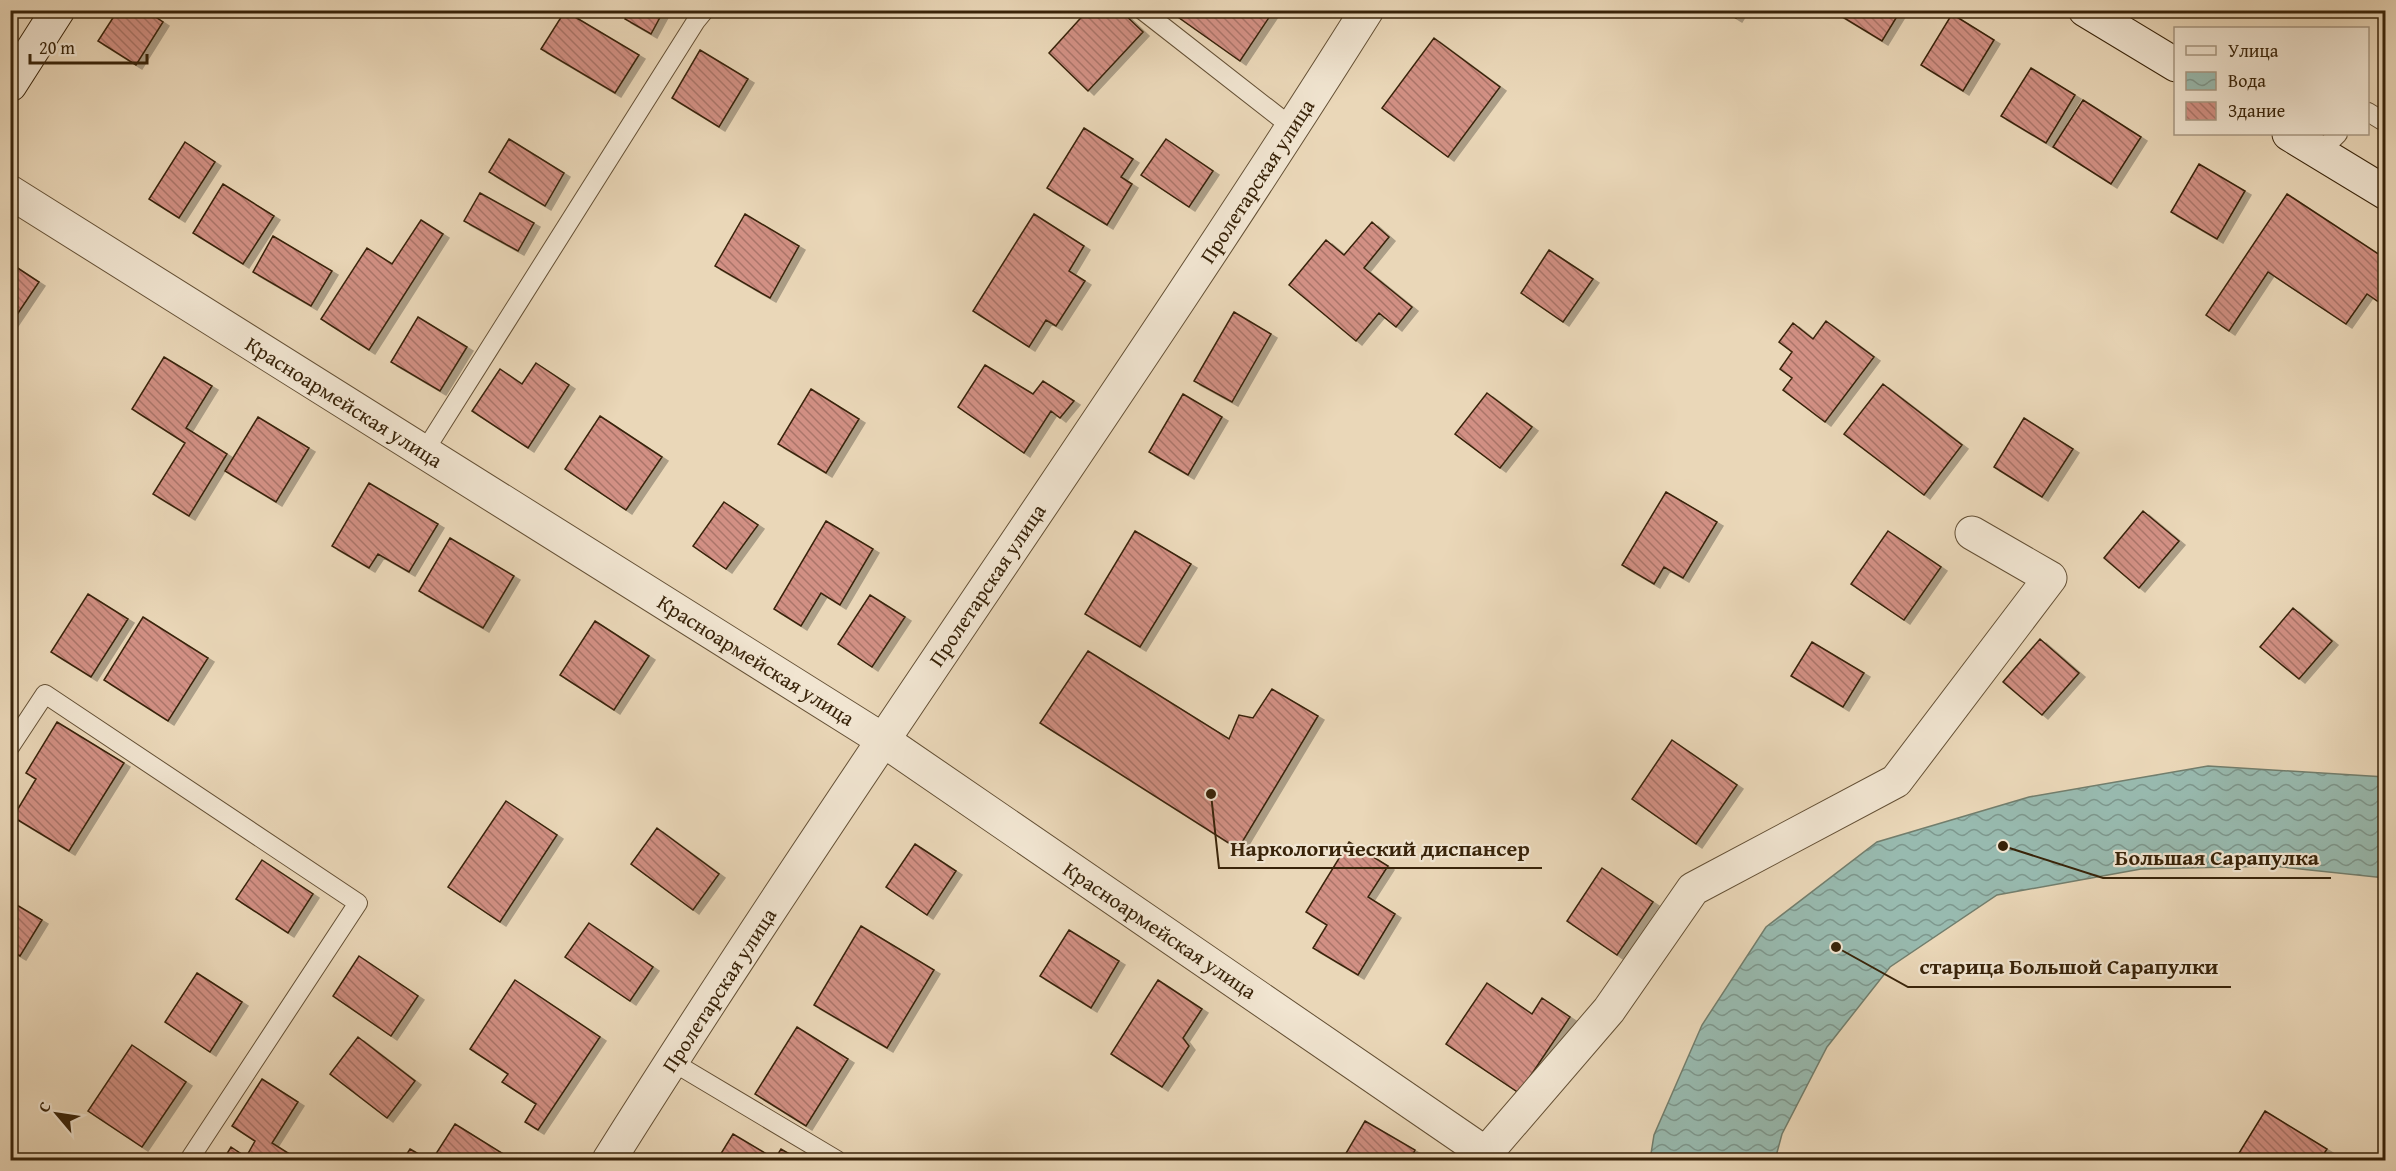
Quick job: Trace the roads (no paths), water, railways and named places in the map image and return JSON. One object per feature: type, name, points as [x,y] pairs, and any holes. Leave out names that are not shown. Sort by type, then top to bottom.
[{"type":"street","points":[[10,85],[58,10]]},
{"type":"street","name":"Пролетарская улица","points":[[609,1161],[671,1061],[1293,128],[1367,10]]},
{"type":"street","points":[[2085,10],[2174,64]]},
{"type":"street","points":[[2293,135],[2329,143],[2385,193]]},
{"type":"street","name":"Красноармейская улица","points":[[10,192],[883,740],[1482,1157]]},
{"type":"street","points":[[1482,1157],[1608,1010],[1693,889],[1896,782],[2050,578],[1972,533]]},
{"type":"lane","points":[[424,452],[705,10]]},
{"type":"lane","points":[[1142,10],[1293,128]]},
{"type":"lane","points":[[2369,113],[2385,123]]},
{"type":"lane","points":[[10,747],[45,694],[358,903],[189,1161]]},
{"type":"lane","points":[[671,1061],[837,1161]]},
{"type":"water","points":[[2208,766],[2385,777],[2385,878],[2273,866],[2141,869],[1997,895],[1890,967],[1827,1047],[1782,1134],[1775,1160],[1650,1160],[1654,1135],[1702,1025],[1766,927],[1877,842],[2029,797]]},
{"type":"place","name":"Наркологический диспансер","points":[[1211,794]]},
{"type":"place","name":"Большая Сарапулка","points":[[2003,846]]},
{"type":"place","name":"старица Большой Сарапулки","points":[[1836,947]]}]
